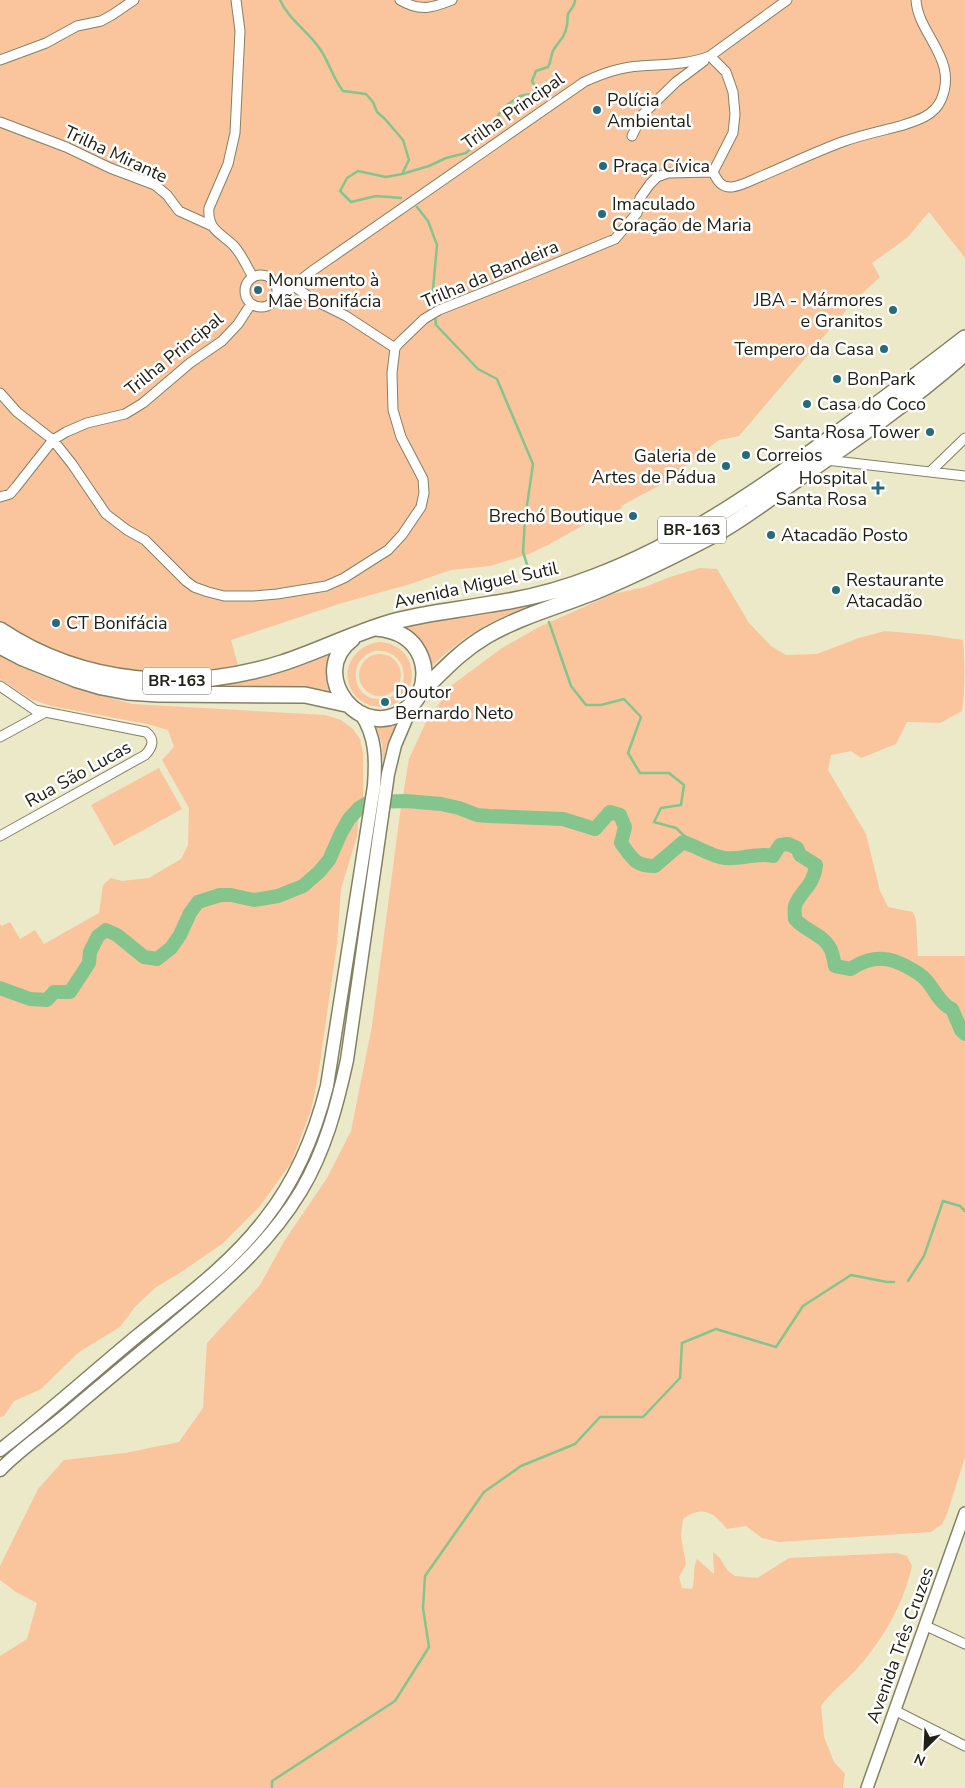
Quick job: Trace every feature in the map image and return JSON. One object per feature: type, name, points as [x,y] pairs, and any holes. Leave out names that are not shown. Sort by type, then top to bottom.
[{"type":"highway","name":"Avenida Miguel Sutil","points":[[0,630],[32,650],[56,660],[105,674],[157,680],[191,681],[246,673],[282,663],[374,628],[404,619],[536,595],[594,577],[653,550],[712,519],[772,480],[919,374],[965,338]]},
{"type":"highway","name":"Avenida Miguel Sutil","points":[[416,699],[456,657],[485,637],[520,619],[600,589],[718,533],[825,460],[928,386],[965,353]]},
{"type":"highway","points":[[374,628],[396,632],[413,644],[421,658],[424,673],[416,699]]},
{"type":"highway","points":[[346,704],[336,684],[336,661],[341,650],[357,635]]},
{"type":"highway","name":"BR-163","points":[[0,646],[23,658],[75,679],[128,692],[318,697],[346,704],[360,714],[378,718],[388,718],[404,711],[416,699]]},
{"type":"main road","points":[[0,1470],[199,1304],[250,1257],[280,1224],[302,1191],[322,1150],[333,1119],[343,1077],[380,786],[395,745],[416,699]]},
{"type":"main road","points":[[360,714],[371,733],[380,786]]},
{"type":"main road","points":[[0,1450],[241,1248],[265,1220],[287,1189],[313,1134],[327,1086],[375,824]]},
{"type":"street","points":[[0,60],[37,47],[77,26],[101,21],[112,16],[134,0]]},
{"type":"street","points":[[212,226],[208,215],[209,208],[228,164],[235,133],[240,31],[236,0]]},
{"type":"street","points":[[400,0],[409,5],[429,8],[452,0]]},
{"type":"street","name":"Trilha Principal","points":[[52,440],[87,423],[125,414],[142,403],[190,362],[222,341],[238,324],[251,304],[261,307],[266,306],[274,300],[276,295],[294,286],[312,271],[584,82],[600,75],[639,66],[659,66],[688,62],[710,56],[787,0]]},
{"type":"street","points":[[632,136],[642,115],[676,82],[710,56],[726,72],[733,92],[735,114],[733,133],[713,172],[718,182],[722,185],[732,187],[843,142],[924,118],[940,102],[945,89],[945,75],[942,59],[936,44],[919,16],[916,0]]},
{"type":"street","name":"Trilha Mirante","points":[[0,122],[66,147],[110,168],[155,186],[167,195],[179,211],[212,226],[234,246],[253,277]]},
{"type":"street","name":"Trilha da Bandeira","points":[[395,348],[414,328],[439,310],[615,239],[637,213],[640,198],[657,177],[668,173],[713,172]]},
{"type":"street","points":[[251,304],[245,290],[246,285],[253,277],[268,276],[276,284],[276,295]]},
{"type":"street","points":[[0,392],[17,412],[52,440],[72,464],[106,514],[127,530],[145,540],[186,581],[194,586],[224,596],[253,596],[286,593],[326,586],[344,578],[388,550],[402,536],[421,507],[424,493],[423,479],[401,437],[393,410],[392,373],[395,348],[346,316],[312,299],[294,286]]},
{"type":"street","points":[[930,471],[965,438]]},
{"type":"street","points":[[0,497],[10,494],[52,440]]},
{"type":"street","points":[[825,460],[965,476]]},
{"type":"street","points":[[0,686],[28,706],[44,713]]},
{"type":"street","points":[[0,737],[44,713]]},
{"type":"street","name":"Rua São Lucas","points":[[0,836],[146,755],[150,751],[153,742],[146,732],[44,713]]},
{"type":"street","name":"Avenida Três Cruzes","points":[[867,1788],[965,1513]]},
{"type":"street","points":[[926,1626],[965,1644]]},
{"type":"street","points":[[896,1711],[965,1746]]},
{"type":"shaded area","points":[[0,0],[965,0],[965,258],[929,212],[907,238],[872,263],[880,277],[854,301],[739,436],[719,440],[662,484],[621,506],[622,508],[582,526],[529,554],[490,566],[451,570],[407,585],[342,603],[231,640],[239,669],[192,676],[143,675],[56,655],[0,625]]},
{"type":"shaded area","points":[[700,568],[717,569],[749,623],[771,646],[786,655],[817,654],[859,638],[885,631],[963,640],[964,694],[962,711],[940,723],[907,722],[896,744],[861,758],[851,751],[831,755],[828,770],[866,834],[880,891],[888,907],[913,912],[916,920],[918,956],[965,956],[965,1457],[947,1514],[942,1524],[931,1532],[779,1542],[762,1538],[746,1526],[727,1529],[717,1518],[707,1512],[696,1512],[683,1519],[681,1536],[686,1564],[679,1577],[682,1588],[692,1589],[697,1559],[714,1574],[713,1552],[719,1557],[728,1571],[735,1576],[757,1578],[789,1558],[897,1553],[907,1556],[912,1566],[908,1581],[897,1610],[882,1637],[853,1673],[821,1706],[824,1737],[834,1762],[845,1774],[843,1788],[0,1788],[0,1656],[27,1639],[37,1603],[16,1592],[0,1580],[0,1566],[38,1489],[64,1460],[125,1453],[179,1442],[203,1408],[207,1343],[260,1285],[285,1240],[327,1178],[351,1131],[372,1026],[409,759],[425,724],[452,685],[502,648],[539,627],[613,594],[645,587]]},
{"type":"shaded area","points":[[531,605],[502,617],[465,638],[429,669],[398,628]]},
{"type":"shaded area","points":[[380,642],[395,646],[406,655],[411,666],[411,679],[408,691],[400,700],[389,706],[366,704],[355,695],[350,686],[348,669],[351,661],[363,648]],"holes":[[[375,651],[387,652],[401,664],[404,673],[403,682],[399,690],[392,696],[382,699],[372,698],[364,694],[359,687],[356,679],[356,670],[359,662],[365,655]]]},
{"type":"shaded area","points":[[336,651],[335,693],[322,689],[304,688],[212,687],[252,680],[287,670]]},
{"type":"shaded area","points":[[384,654],[392,657],[398,663],[401,675],[398,687],[392,693],[376,696],[368,693],[362,687],[359,671],[362,663],[368,657]]},
{"type":"shaded area","points":[[0,656],[65,685],[132,704],[325,715],[341,720],[353,729],[360,739],[363,753],[363,797],[357,836],[341,889],[337,944],[318,1076],[311,1110],[291,1163],[260,1206],[222,1244],[155,1288],[135,1307],[120,1327],[79,1352],[41,1389],[14,1401],[4,1416],[0,1417],[0,924],[2,926],[10,922],[20,939],[35,930],[44,944],[99,913],[103,885],[111,878],[122,881],[149,878],[181,859],[188,845],[189,808],[162,760],[174,747],[168,730],[147,724],[51,706],[30,699],[0,679]]},
{"type":"shaded area","points":[[397,722],[386,748],[383,762],[382,744],[375,724]]},
{"type":"shaded area","points":[[159,768],[182,809],[114,846],[91,805]]},
{"type":"waterway","points":[[280,0],[288,14],[320,49],[343,91],[366,94],[373,102],[377,112],[403,140],[409,160],[402,174],[386,177],[358,171],[347,178],[340,191],[351,202],[376,196],[401,198]]},
{"type":"waterway","points":[[402,174],[466,153],[486,135],[507,105],[520,96],[534,91],[535,86],[532,81],[536,71],[548,67],[553,51],[565,33],[568,14],[575,0]]},
{"type":"waterway","points":[[417,207],[428,221],[437,245],[433,289],[435,308]]},
{"type":"waterway","points":[[435,316],[436,325],[478,369],[497,379],[533,464],[525,519],[523,552],[532,580]]},
{"type":"waterway","points":[[549,622],[571,686],[586,705],[601,705],[624,699],[641,717],[628,753],[640,773],[669,773],[684,785],[681,805],[661,808],[654,822],[676,828],[695,846]]},
{"type":"waterway","points":[[0,988],[30,999],[47,1000],[54,992],[70,992],[89,963],[90,952],[98,936],[106,930],[117,935],[144,957],[157,959],[171,948],[198,902],[220,895],[231,895],[254,900],[278,896],[303,886],[329,860],[349,819],[359,808],[369,802],[406,801],[441,804],[477,815],[563,819],[595,829],[610,812],[620,815],[625,827],[621,843],[628,853],[638,863],[648,866],[655,866],[683,842],[715,856],[725,858],[773,856],[780,845],[788,844],[797,848],[800,855],[816,865],[813,878],[795,906],[795,919],[828,945],[832,952],[835,966],[851,969],[862,962],[880,959],[894,961],[906,966],[923,977],[941,1000],[952,1009],[961,1030],[965,1034]]},
{"type":"waterway","points":[[908,1281],[924,1256],[943,1201],[960,1206],[965,1211]]},
{"type":"waterway","points":[[272,1788],[272,1781],[395,1701],[429,1647],[423,1608],[425,1576],[484,1492],[521,1466],[575,1444],[600,1417],[643,1417],[680,1378],[682,1343],[716,1329],[776,1347],[803,1306],[851,1275],[894,1282]]},
{"type":"place","name":"Polícia Ambiental","points":[[597,110]]},
{"type":"place","name":"Praça Cívica","points":[[603,166]]},
{"type":"place","name":"Imaculado Coração de Maria","points":[[602,214]]},
{"type":"place","name":"Monumento à Mãe Bonifácia","points":[[258,290]]},
{"type":"place","name":"JBA - Mármores e Granitos","points":[[893,310]]},
{"type":"place","name":"Tempero da Casa","points":[[884,349]]},
{"type":"place","name":"BonPark","points":[[837,379]]},
{"type":"place","name":"Casa do Coco","points":[[807,404]]},
{"type":"place","name":"Santa Rosa Tower","points":[[930,432]]},
{"type":"place","name":"Correios","points":[[746,455]]},
{"type":"place","name":"Galeria de Artes de Pádua","points":[[726,466]]},
{"type":"place","name":"Hospital Santa Rosa","points":[[878,488]]},
{"type":"place","name":"Brechó Boutique","points":[[633,516]]},
{"type":"place","name":"Atacadão Posto","points":[[771,535]]},
{"type":"place","name":"Restaurante Atacadão","points":[[836,590]]},
{"type":"place","name":"CT Bonifácia","points":[[56,623]]},
{"type":"place","name":"Doutor Bernardo Neto","points":[[385,702]]}]
